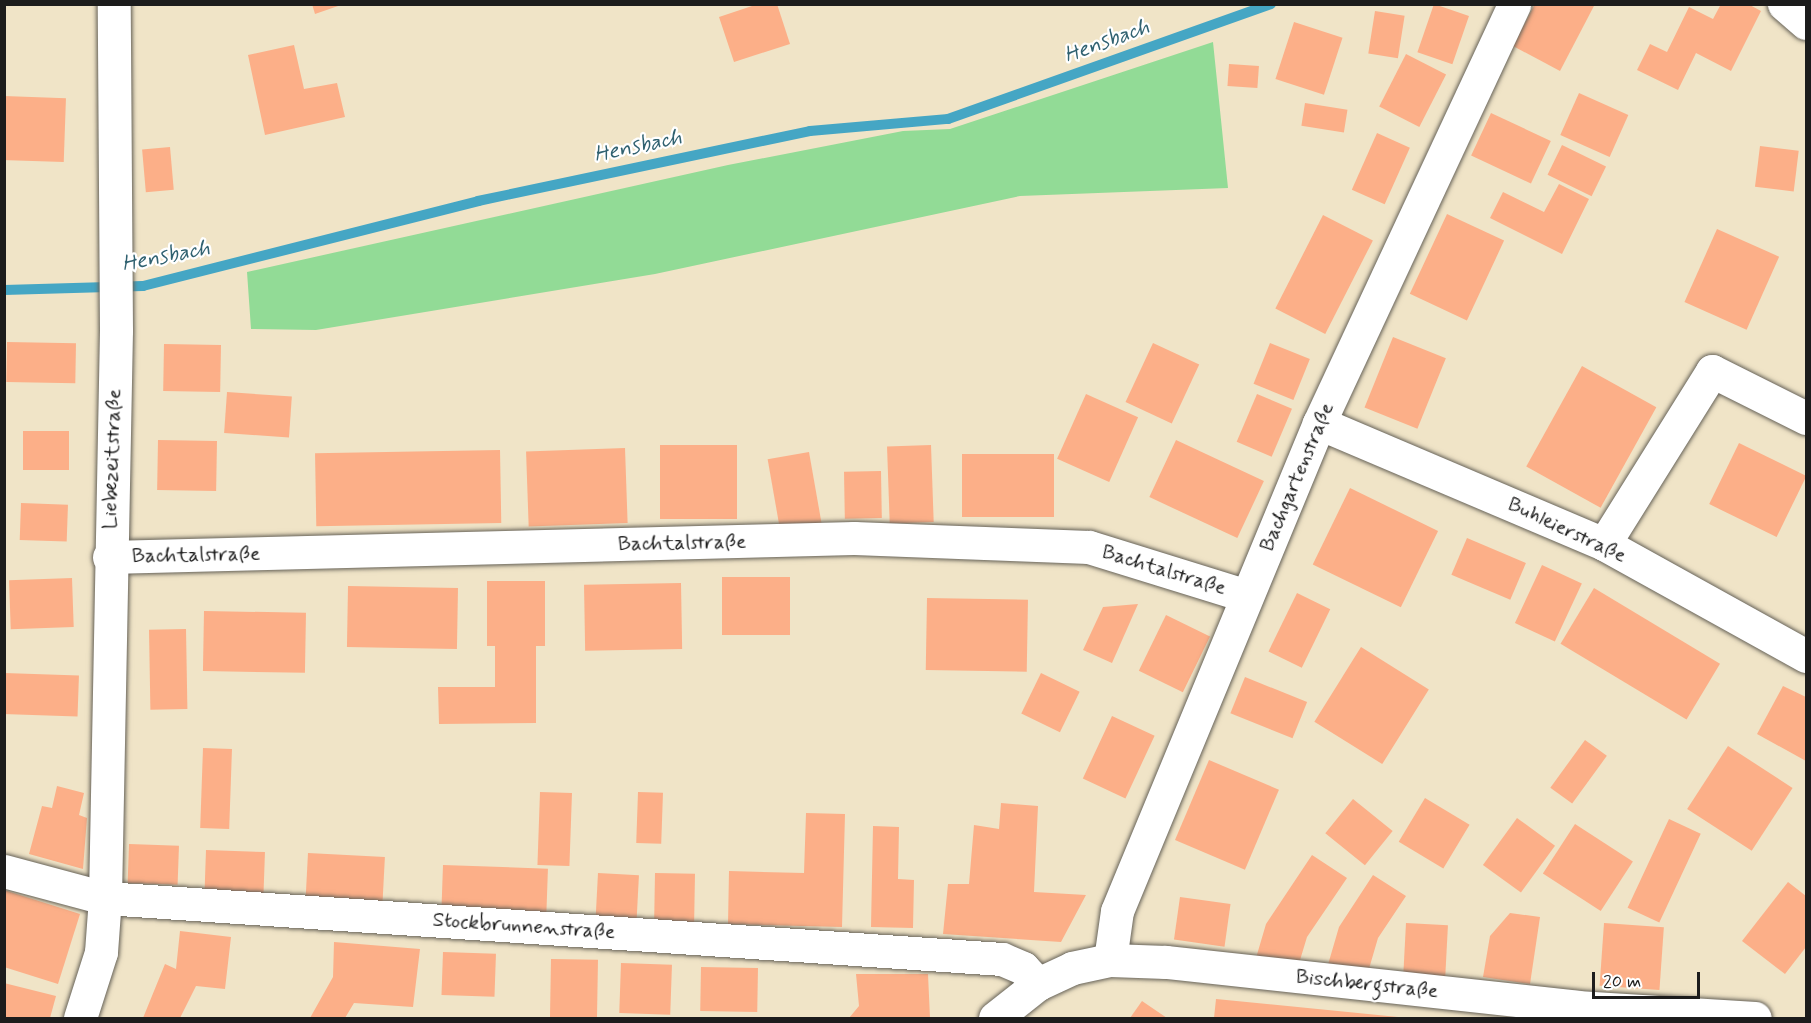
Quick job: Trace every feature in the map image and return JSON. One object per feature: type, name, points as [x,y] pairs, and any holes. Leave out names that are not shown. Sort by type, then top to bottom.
[{"type":"street","name":"Liebezeitstraße","points":[[80,1018],[101,952],[105,898],[109,557],[116,330],[112,213],[114,4]]},
{"type":"street","name":"Bachgartenstraße","points":[[1110,960],[1117,911],[1319,423],[1514,4]]},
{"type":"street","points":[[1784,4],[1806,23]]},
{"type":"street","points":[[1604,544],[1712,371],[1806,418]]},
{"type":"street","name":"Buhleierstraße","points":[[1319,423],[1604,544],[1806,656]]},
{"type":"street","name":"Bachtalstraße","points":[[109,557],[854,538],[1089,547],[1247,596]]},
{"type":"street","name":"Stockbrunnenstraße","points":[[4,871],[105,898],[1002,959],[1023,968],[1038,984]]},
{"type":"street","name":"Bischbergstraße","points":[[995,1018],[1038,984],[1072,968],[1110,960],[1166,962],[1576,1013],[1755,1018]]},
{"type":"green space","points":[[1213,42],[1228,188],[1020,196],[655,274],[316,330],[251,329],[247,272],[728,165],[903,131],[950,129]]},
{"type":"building","points":[[312,4],[340,4],[341,5],[315,14]]},
{"type":"building","points":[[758,4],[777,4],[790,44],[734,62],[719,17]]},
{"type":"building","points":[[1434,4],[1469,16],[1452,64],[1417,52]]},
{"type":"building","points":[[1535,4],[1595,4],[1560,71],[1513,46]]},
{"type":"building","points":[[1721,4],[1748,4],[1761,11],[1731,71],[1696,53],[1678,90],[1637,70],[1650,44],[1667,52],[1689,7],[1713,19]]},
{"type":"building","points":[[1375,11],[1405,16],[1398,58],[1368,53]]},
{"type":"building","points":[[1294,22],[1343,38],[1324,95],[1275,79]]},
{"type":"building","points":[[294,45],[304,89],[337,83],[345,117],[265,135],[248,55]]},
{"type":"building","points":[[1406,54],[1446,74],[1419,127],[1379,107]]},
{"type":"building","points":[[1229,64],[1259,66],[1257,88],[1227,86]]},
{"type":"building","points":[[1579,93],[1628,115],[1610,157],[1560,135]]},
{"type":"building","points":[[4,96],[66,98],[64,162],[4,160]]},
{"type":"building","points":[[1305,103],[1347,110],[1344,132],[1301,126]]},
{"type":"building","points":[[1491,113],[1551,141],[1531,183],[1471,156]]},
{"type":"building","points":[[1377,133],[1410,148],[1385,204],[1352,190]]},
{"type":"building","points":[[1562,145],[1606,166],[1592,196],[1548,175]]},
{"type":"building","points":[[1760,146],[1799,151],[1794,191],[1755,187]]},
{"type":"building","points":[[170,147],[174,190],[146,192],[142,149]]},
{"type":"building","points":[[1559,184],[1589,199],[1562,254],[1490,218],[1503,192],[1544,212]]},
{"type":"building","points":[[1447,214],[1504,241],[1467,320],[1410,294]]},
{"type":"building","points":[[1323,215],[1373,240],[1325,334],[1275,309]]},
{"type":"building","points":[[1717,229],[1779,257],[1747,330],[1684,302]]},
{"type":"building","points":[[1393,337],[1446,358],[1417,429],[1365,407]]},
{"type":"building","points":[[7,342],[76,343],[75,383],[6,382]]},
{"type":"building","points":[[1153,343],[1199,365],[1172,423],[1126,402]]},
{"type":"building","points":[[1270,343],[1310,359],[1293,400],[1254,384]]},
{"type":"building","points":[[164,344],[221,345],[220,392],[163,391]]},
{"type":"building","points":[[1582,366],[1656,407],[1601,508],[1526,467]]},
{"type":"building","points":[[227,392],[292,397],[289,437],[224,433]]},
{"type":"building","points":[[1086,394],[1138,417],[1109,482],[1057,459]]},
{"type":"building","points":[[1257,394],[1292,409],[1272,457],[1237,442]]},
{"type":"building","points":[[23,431],[69,431],[69,470],[23,470]]},
{"type":"building","points":[[158,440],[217,441],[216,491],[157,490]]},
{"type":"building","points":[[1176,440],[1264,481],[1237,538],[1149,497]]},
{"type":"building","points":[[1739,443],[1806,476],[1777,537],[1709,504]]},
{"type":"building","points":[[660,445],[737,445],[737,519],[660,519]]},
{"type":"building","points":[[931,445],[934,522],[890,523],[887,447]]},
{"type":"building","points":[[625,448],[628,523],[529,526],[526,451]]},
{"type":"building","points":[[500,450],[501,523],[316,526],[315,453]]},
{"type":"building","points":[[809,452],[822,523],[780,530],[768,459]]},
{"type":"building","points":[[962,454],[1054,454],[1054,517],[962,517]]},
{"type":"building","points":[[881,471],[882,518],[845,519],[844,472]]},
{"type":"building","points":[[1350,488],[1438,531],[1401,607],[1313,564]]},
{"type":"building","points":[[21,503],[68,505],[67,542],[20,540]]},
{"type":"building","points":[[1467,538],[1526,563],[1510,600],[1451,575]]},
{"type":"building","points":[[1542,565],[1582,584],[1555,642],[1515,623]]},
{"type":"building","points":[[722,577],[790,577],[790,635],[722,635]]},
{"type":"building","points":[[72,578],[74,627],[11,629],[9,580]]},
{"type":"building","points":[[487,581],[545,581],[545,646],[536,646],[536,723],[439,724],[438,687],[495,687],[495,646],[487,646]]},
{"type":"building","points":[[681,583],[682,649],[585,651],[584,585]]},
{"type":"building","points":[[348,586],[458,588],[457,649],[347,647]]},
{"type":"building","points":[[1594,588],[1720,664],[1687,719],[1561,644]]},
{"type":"building","points":[[1297,593],[1330,609],[1302,668],[1269,651]]},
{"type":"building","points":[[927,598],[1028,600],[1027,672],[926,670]]},
{"type":"building","points":[[1138,604],[1112,663],[1083,650],[1103,607]]},
{"type":"building","points":[[204,611],[306,613],[305,673],[203,671]]},
{"type":"building","points":[[1166,615],[1210,636],[1183,692],[1139,671]]},
{"type":"building","points":[[186,629],[187,709],[150,710],[149,630]]},
{"type":"building","points":[[1361,647],[1429,689],[1382,764],[1314,722]]},
{"type":"building","points":[[4,673],[79,676],[78,717],[4,714]]},
{"type":"building","points":[[1041,673],[1080,692],[1060,732],[1021,713]]},
{"type":"building","points":[[1245,677],[1307,702],[1293,738],[1230,713]]},
{"type":"building","points":[[1783,686],[1806,697],[1806,761],[1757,734]]},
{"type":"building","points":[[1112,716],[1155,736],[1125,798],[1083,779]]},
{"type":"building","points":[[1585,740],[1607,756],[1572,804],[1550,788]]},
{"type":"building","points":[[1728,746],[1793,788],[1752,851],[1687,809]]},
{"type":"building","points":[[203,748],[232,749],[229,829],[200,828]]},
{"type":"building","points":[[1209,760],[1279,790],[1245,870],[1175,840]]},
{"type":"building","points":[[57,786],[84,793],[79,815],[87,818],[83,869],[29,854],[42,806],[52,808]]},
{"type":"building","points":[[540,792],[572,793],[569,866],[537,865]]},
{"type":"building","points":[[638,792],[663,793],[661,844],[636,843]]},
{"type":"building","points":[[1425,798],[1470,825],[1443,868],[1399,842]]},
{"type":"building","points":[[1353,799],[1393,831],[1365,865],[1325,833]]},
{"type":"building","points":[[1001,803],[1038,806],[1034,892],[1086,895],[1061,942],[943,934],[948,884],[969,884],[974,825],[999,829]]},
{"type":"building","points":[[806,813],[845,814],[842,927],[728,924],[729,871],[804,873]]},
{"type":"building","points":[[1517,818],[1555,846],[1521,893],[1483,865]]},
{"type":"building","points":[[1669,819],[1701,834],[1659,923],[1628,908]]},
{"type":"building","points":[[1575,824],[1633,862],[1601,911],[1543,873]]},
{"type":"building","points":[[873,826],[899,827],[898,879],[914,880],[913,928],[871,927]]},
{"type":"building","points":[[129,844],[179,846],[178,885],[128,883]]},
{"type":"building","points":[[206,850],[265,852],[263,894],[205,892]]},
{"type":"building","points":[[308,853],[385,857],[382,908],[305,904]]},
{"type":"building","points":[[1312,855],[1347,878],[1307,937],[1297,970],[1256,958],[1266,924]]},
{"type":"building","points":[[443,865],[548,869],[546,914],[441,910]]},
{"type":"building","points":[[598,873],[639,875],[637,921],[596,919]]},
{"type":"building","points":[[655,873],[695,874],[694,927],[654,926]]},
{"type":"building","points":[[1373,875],[1406,896],[1378,938],[1366,979],[1327,968],[1339,927]]},
{"type":"building","points":[[1788,882],[1806,896],[1806,947],[1785,974],[1742,941]]},
{"type":"building","points":[[4,890],[80,914],[58,984],[4,967]]},
{"type":"building","points":[[1180,897],[1231,904],[1225,947],[1174,940]]},
{"type":"building","points":[[1510,913],[1540,917],[1530,984],[1483,977],[1490,936]]},
{"type":"building","points":[[1406,923],[1448,925],[1445,978],[1403,976]]},
{"type":"building","points":[[1604,923],[1664,927],[1659,990],[1600,986]]},
{"type":"building","points":[[180,931],[231,937],[225,989],[196,986],[180,1018],[143,1018],[165,964],[176,969]]},
{"type":"building","points":[[334,942],[420,949],[413,1007],[354,1003],[345,1018],[310,1018],[333,977]]},
{"type":"building","points":[[443,952],[496,954],[494,997],[441,995]]},
{"type":"building","points":[[551,959],[598,960],[597,1018],[550,1018]]},
{"type":"building","points":[[621,963],[672,965],[670,1015],[619,1013]]},
{"type":"building","points":[[701,967],[758,968],[757,1012],[700,1011]]},
{"type":"building","points":[[856,974],[928,974],[930,1018],[849,1018],[859,1006]]},
{"type":"building","points":[[4,983],[56,996],[50,1018],[4,1018]]},
{"type":"building","points":[[1216,999],[1398,1017],[1398,1018],[1214,1018]]},
{"type":"building","points":[[1142,1001],[1167,1018],[1130,1018]]},
{"type":"waterway","name":"Hensbach","points":[[4,290],[143,286],[478,201],[810,131],[948,119],[1271,4]]}]
